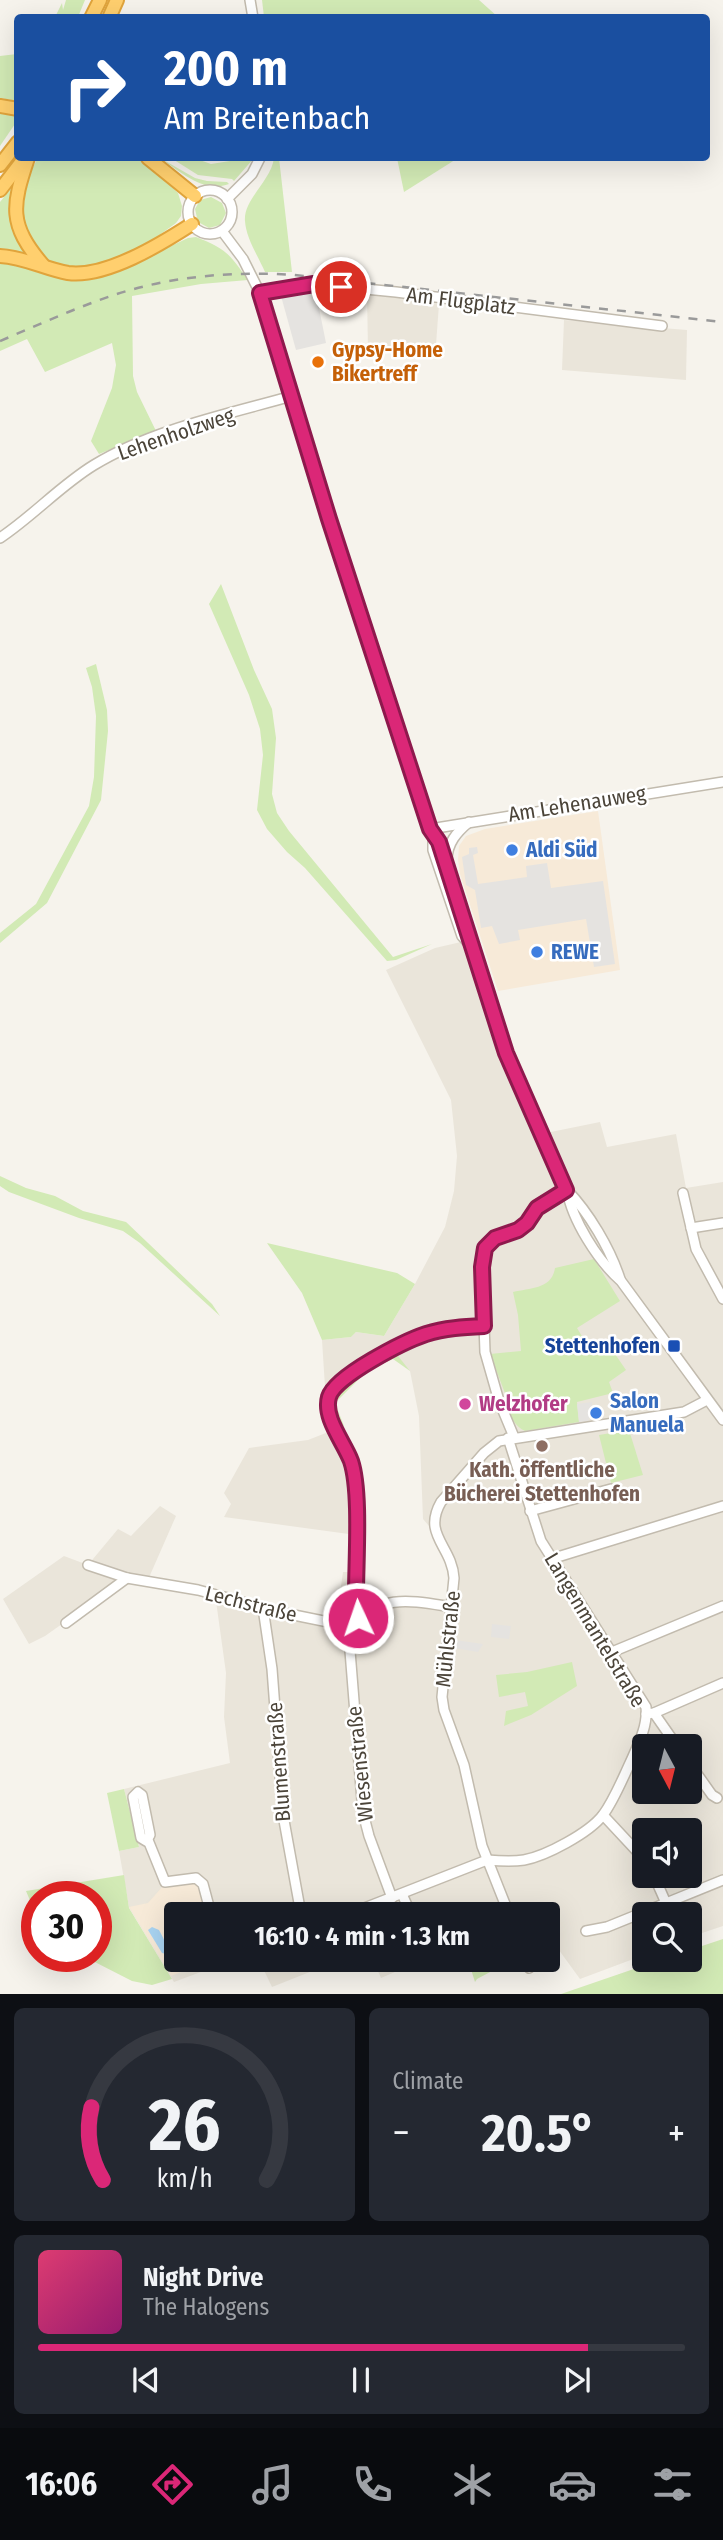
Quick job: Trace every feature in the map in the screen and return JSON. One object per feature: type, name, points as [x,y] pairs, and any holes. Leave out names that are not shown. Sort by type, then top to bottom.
[{"type":"highway","points":[[0,165],[14,147]]},
{"type":"highway","points":[[0,190],[24,161]]},
{"type":"highway","points":[[25,161],[16,193],[16,221],[29,248],[44,265]]},
{"type":"highway","points":[[152,161],[195,197]]},
{"type":"highway","points":[[0,256],[76,273],[100,270],[164,242],[191,224]]},
{"type":"street","points":[[227,199],[252,174],[258,161]]},
{"type":"street","points":[[203,191],[218,192],[227,199],[232,209],[231,217],[229,224],[222,231],[205,234],[191,224],[188,211],[195,197],[203,191]]},
{"type":"street","points":[[222,231],[243,259],[260,293],[329,519],[431,832],[433,850],[463,936],[470,945]]},
{"type":"street","name":"Am Flugplatz","points":[[260,293],[314,284],[662,326]]},
{"type":"street","name":"Lehenholzweg","points":[[0,538],[92,466],[127,447],[292,396]]},
{"type":"street","name":"Am Lehenauweg","points":[[431,832],[470,821],[723,782]]},
{"type":"street","points":[[448,869],[447,854],[450,844],[470,821]]},
{"type":"street","points":[[431,832],[439,842],[506,1053],[566,1190],[570,1208],[608,1269],[621,1281],[723,1420]]},
{"type":"street","name":"Langenmantelstraße","points":[[487,1860],[534,1858],[584,1831],[603,1815],[639,1743],[650,1713],[541,1541],[485,1352],[482,1267],[485,1248],[495,1238],[518,1230],[527,1223],[537,1208],[566,1190]]},
{"type":"street","points":[[683,1193],[696,1249],[723,1299]]},
{"type":"street","points":[[691,1228],[723,1223]]},
{"type":"street","points":[[366,1611],[359,1604],[356,1594],[355,1483],[351,1462],[330,1414],[330,1393],[349,1375],[412,1340],[452,1328],[484,1326]]},
{"type":"street","points":[[511,1438],[684,1412],[707,1400]]},
{"type":"street","name":"Mühlstraße","points":[[504,1902],[487,1860],[464,1765],[444,1710],[441,1684],[452,1607],[454,1570],[452,1561],[435,1533],[433,1517],[441,1502],[484,1453],[492,1445],[511,1438]]},
{"type":"street","points":[[530,1511],[611,1489]]},
{"type":"street","points":[[551,1559],[721,1506],[723,1517]]},
{"type":"street","name":"Lechstraße","points":[[88,1565],[127,1578],[198,1590],[263,1608],[348,1626]]},
{"type":"street","points":[[65,1623],[127,1578]]},
{"type":"street","points":[[348,1626],[366,1611],[382,1603],[396,1601],[452,1607]]},
{"type":"street","points":[[612,1652],[723,1606]]},
{"type":"street","name":"Blumenstraße","points":[[263,1608],[272,1669],[283,1815],[299,1902]]},
{"type":"street","name":"Wiesenstraße","points":[[348,1626],[363,1813],[393,1898]]},
{"type":"street","points":[[667,1734],[650,1713],[723,1683]]},
{"type":"street","points":[[702,1781],[712,1796],[717,1798]]},
{"type":"street","points":[[603,1815],[632,1846]]},
{"type":"street","points":[[148,1840],[165,1882],[196,1878],[203,1884],[208,1902]]},
{"type":"street","points":[[382,1902],[487,1860]]},
{"type":"street","points":[[668,1902],[723,1880]]},
{"type":"street","points":[[402,1894],[406,1902]]},
{"type":"street","points":[[586,1931],[607,1927],[632,1917]]},
{"type":"shaded area","points":[[316,293],[326,343],[296,350],[281,296]]},
{"type":"shaded area","points":[[367,293],[439,304],[435,358],[368,351]]},
{"type":"shaded area","points":[[564,320],[687,330],[686,380],[562,370]]},
{"type":"shaded area","points":[[598,811],[620,970],[498,991],[460,874],[459,846],[466,836],[485,829]]},
{"type":"shaded area","points":[[477,847],[478,853],[473,855],[478,884],[527,877],[526,866],[547,863],[551,888],[603,881],[615,964],[594,967],[586,919],[518,930],[520,940],[499,944],[492,926],[481,928],[475,890],[466,885],[462,857],[469,854],[469,848]]},
{"type":"shaded area","points":[[461,942],[541,1134],[600,1122],[607,1147],[676,1134],[686,1188],[723,1182],[723,1926],[702,1933],[702,1902],[632,1902],[632,1960],[580,1979],[560,1952],[560,1902],[164,1902],[164,1965],[129,1907],[119,1851],[139,1847],[124,1789],[230,1763],[224,1717],[226,1673],[216,1601],[335,1629],[343,1572],[356,1572],[356,1594],[366,1611],[382,1603],[452,1607],[454,1578],[435,1533],[423,1519],[419,1416],[410,1371],[389,1350],[335,1387],[325,1387],[322,1340],[351,1337],[356,1332],[384,1336],[445,1227],[454,1191],[457,1156],[451,1100],[386,970],[435,948]]},
{"type":"shaded area","points":[[592,1402],[593,1410],[588,1421],[579,1422],[577,1404]]},
{"type":"shaded area","points":[[336,1429],[351,1462],[356,1535],[224,1517],[231,1504],[224,1493],[249,1448],[308,1440]]},
{"type":"shaded area","points":[[160,1506],[176,1516],[147,1582],[127,1578],[45,1636],[29,1644],[3,1599],[64,1556],[88,1565],[118,1529],[131,1536]]},
{"type":"shaded area","points":[[492,1624],[511,1626],[509,1639],[491,1637]]},
{"type":"shaded area","points":[[455,1640],[483,1644],[478,1652],[454,1648]]},
{"type":"shaded area","points":[[189,1882],[197,1884],[204,1902],[164,1902],[164,1964],[129,1907],[148,1903],[163,1886]]},
{"type":"shaded area","points":[[168,1972],[201,1972],[174,1982]]},
{"type":"shaded area","points":[[265,1972],[310,1972],[272,1987]]},
{"type":"shaded area","points":[[378,1972],[395,1972],[381,1978]]},
{"type":"green space","points":[[66,0],[85,0],[79,14],[56,14],[62,3],[63,10]]},
{"type":"green space","points":[[262,0],[479,0],[495,14],[264,14]]},
{"type":"green space","points":[[14,54],[14,100],[0,98],[0,56]]},
{"type":"green space","points":[[0,113],[14,115],[14,125],[0,146]]},
{"type":"green space","points":[[36,161],[141,161],[178,193],[182,206],[181,216],[176,223],[147,244],[99,265],[82,269],[69,268],[36,251],[23,232],[22,186]]},
{"type":"green space","points":[[164,161],[195,178],[229,184],[210,186],[184,175]]},
{"type":"green space","points":[[176,161],[202,161],[211,164],[251,161],[234,181],[198,175]]},
{"type":"green space","points":[[273,161],[279,161],[292,272],[265,272],[246,227],[248,206]]},
{"type":"green space","points":[[398,161],[453,161],[404,192]]},
{"type":"green space","points":[[13,186],[10,200],[11,225],[27,255],[0,252],[0,202]]},
{"type":"green space","points":[[211,197],[222,203],[226,213],[220,225],[209,228],[198,222],[195,209],[200,200]]},
{"type":"green space","points":[[196,237],[226,253],[248,280],[201,284],[132,296],[133,376],[137,392],[156,431],[99,454],[91,441],[112,388],[116,365],[112,343],[45,372],[27,339],[0,351],[0,263],[65,279],[87,279],[116,271],[188,238]]},
{"type":"green space","points":[[221,584],[272,709],[276,738],[272,794],[277,813],[393,957],[432,944],[396,960],[387,961],[267,829],[257,810],[263,755],[260,729],[249,695],[209,604]]},
{"type":"green space","points":[[96,664],[107,710],[108,731],[101,800],[47,903],[0,943],[0,933],[36,904],[89,806],[94,777],[96,716],[86,668]]},
{"type":"green space","points":[[0,1176],[26,1188],[55,1196],[83,1211],[126,1222],[212,1304],[220,1316],[140,1243],[123,1231],[9,1192],[0,1186]]},
{"type":"green space","points":[[267,1243],[397,1273],[415,1284],[384,1336],[356,1332],[351,1337],[322,1340],[302,1293]]},
{"type":"green space","points":[[594,1259],[620,1301],[577,1328],[586,1343],[606,1341],[626,1370],[609,1382],[613,1393],[577,1402],[579,1422],[525,1431],[511,1416],[507,1403],[513,1408],[490,1354],[521,1351],[513,1292],[545,1284],[550,1280],[555,1268]]},
{"type":"green space","points":[[394,1351],[410,1371],[393,1359],[368,1370],[335,1403],[344,1426],[339,1425],[333,1405],[339,1386]]},
{"type":"green space","points":[[629,1430],[643,1475],[611,1483],[599,1435]]},
{"type":"green space","points":[[572,1662],[577,1686],[531,1715],[504,1726],[506,1711],[528,1706],[525,1692],[499,1697],[496,1675],[527,1672]]},
{"type":"green space","points":[[124,1789],[139,1847],[119,1851],[107,1793]]},
{"type":"green space","points":[[124,1875],[129,1908],[164,1966],[164,1972],[168,1972],[172,1979],[152,1985],[132,1981],[112,1971],[112,1881],[87,1881]]},
{"type":"green space","points":[[723,1939],[723,1994],[561,1994],[632,1970],[632,1972],[702,1972],[702,1946]]},
{"type":"green space","points":[[472,1972],[490,1972],[477,1979],[475,1982]]},
{"type":"water","points":[[152,1927],[159,1930],[164,1940],[164,1954],[162,1953],[148,1930]]},
{"type":"railway","points":[[0,341],[85,305],[158,283],[203,276],[249,274],[294,275],[723,322]]},
{"type":"place","name":"Gypsy-Home Bikertreff","points":[[318,362]]},
{"type":"place","name":"Aldi Süd","points":[[512,850]]},
{"type":"place","name":"REWE","points":[[537,952]]},
{"type":"place","name":"Stettenhofen","points":[[674,1346]]},
{"type":"place","name":"Welzhofer","points":[[465,1404]]},
{"type":"place","name":"Salon Manuela","points":[[596,1413]]},
{"type":"place","name":"Kath. öffentliche Bücherei Stettenhofen","points":[[542,1446]]},
{"type":"route","points":[[341,287],[314,284],[260,293],[329,519],[430,829],[439,842],[470,934],[470,945],[489,1005],[524,1099],[566,1190],[537,1208],[527,1223],[518,1230],[495,1238],[485,1248],[482,1267],[484,1326],[452,1328],[412,1340],[349,1375],[330,1393],[328,1407],[351,1462],[355,1483],[356,1594],[359,1604],[366,1611],[358,1618]]}]
